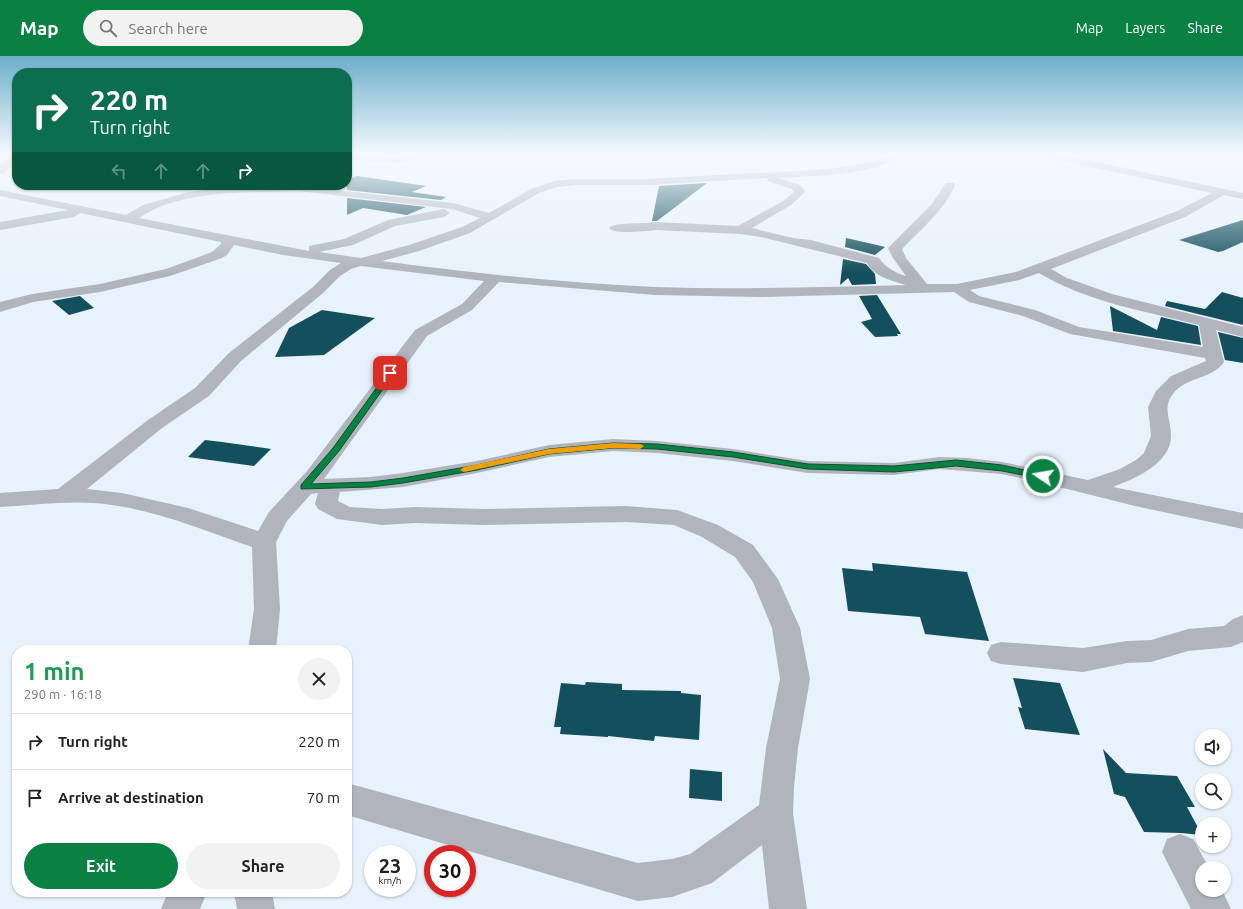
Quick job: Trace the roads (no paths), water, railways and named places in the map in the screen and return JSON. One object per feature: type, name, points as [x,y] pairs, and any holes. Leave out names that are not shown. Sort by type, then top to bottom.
[{"type":"street","points":[[0,193],[295,253],[363,262],[495,278],[655,291],[760,293],[921,287],[957,288],[1019,276],[1042,269],[1181,214],[1220,193]]},
{"type":"street","points":[[129,219],[147,207],[172,198],[204,193]]},
{"type":"street","points":[[342,193],[460,208],[490,217]]},
{"type":"street","points":[[498,200],[528,193]]},
{"type":"street","points":[[64,496],[155,424],[202,392],[235,357],[318,290],[335,273],[346,266],[439,240],[466,230],[532,193]]},
{"type":"street","points":[[740,230],[800,193]]},
{"type":"street","points":[[921,287],[896,254],[895,248],[935,207],[946,193]]},
{"type":"street","points":[[1226,193],[1243,196]]},
{"type":"street","points":[[295,253],[345,243],[392,223],[480,203]]},
{"type":"street","points":[[0,226],[89,210]]},
{"type":"street","points":[[615,228],[645,228],[656,226],[740,230],[762,234],[792,242],[811,244],[874,261],[874,264],[892,277],[921,287]]},
{"type":"street","points":[[0,308],[32,298],[100,288],[170,272],[222,252],[228,244],[227,240]]},
{"type":"street","points":[[1042,269],[1062,281],[1107,297],[1243,332]]},
{"type":"street","points":[[263,645],[267,609],[264,542],[277,517],[336,450],[383,382],[405,356],[421,332],[467,307],[495,278]]},
{"type":"street","points":[[957,288],[974,298],[1029,313],[1076,330],[1214,354]]},
{"type":"street","points":[[1090,487],[1136,471],[1148,463],[1161,439],[1156,413],[1165,392],[1175,381],[1213,364],[1214,354],[1207,334],[1206,323]]},
{"type":"street","points":[[304,487],[371,484],[403,480],[477,467],[549,451],[613,445],[657,447],[733,455],[808,467],[894,469],[939,463],[968,464],[1002,468],[1090,487],[1135,499],[1243,521]]},
{"type":"street","points":[[331,485],[326,504],[345,514],[382,517],[415,515],[484,517],[562,514],[626,514],[676,518],[710,531],[744,551],[765,579],[786,628],[795,679],[781,756],[777,787],[776,814],[788,909]]},
{"type":"street","points":[[0,500],[64,496],[94,496],[129,501],[208,522],[264,542]]},
{"type":"street","points":[[1001,653],[1083,660],[1127,652],[1151,651],[1188,640],[1230,636],[1243,626]]},
{"type":"street","points":[[352,800],[638,882],[672,878],[699,870],[776,814]]},
{"type":"street","points":[[1180,852],[1212,909]]},
{"type":"street","points":[[180,909],[186,897]]},
{"type":"street","points":[[254,897],[256,909]]}]
